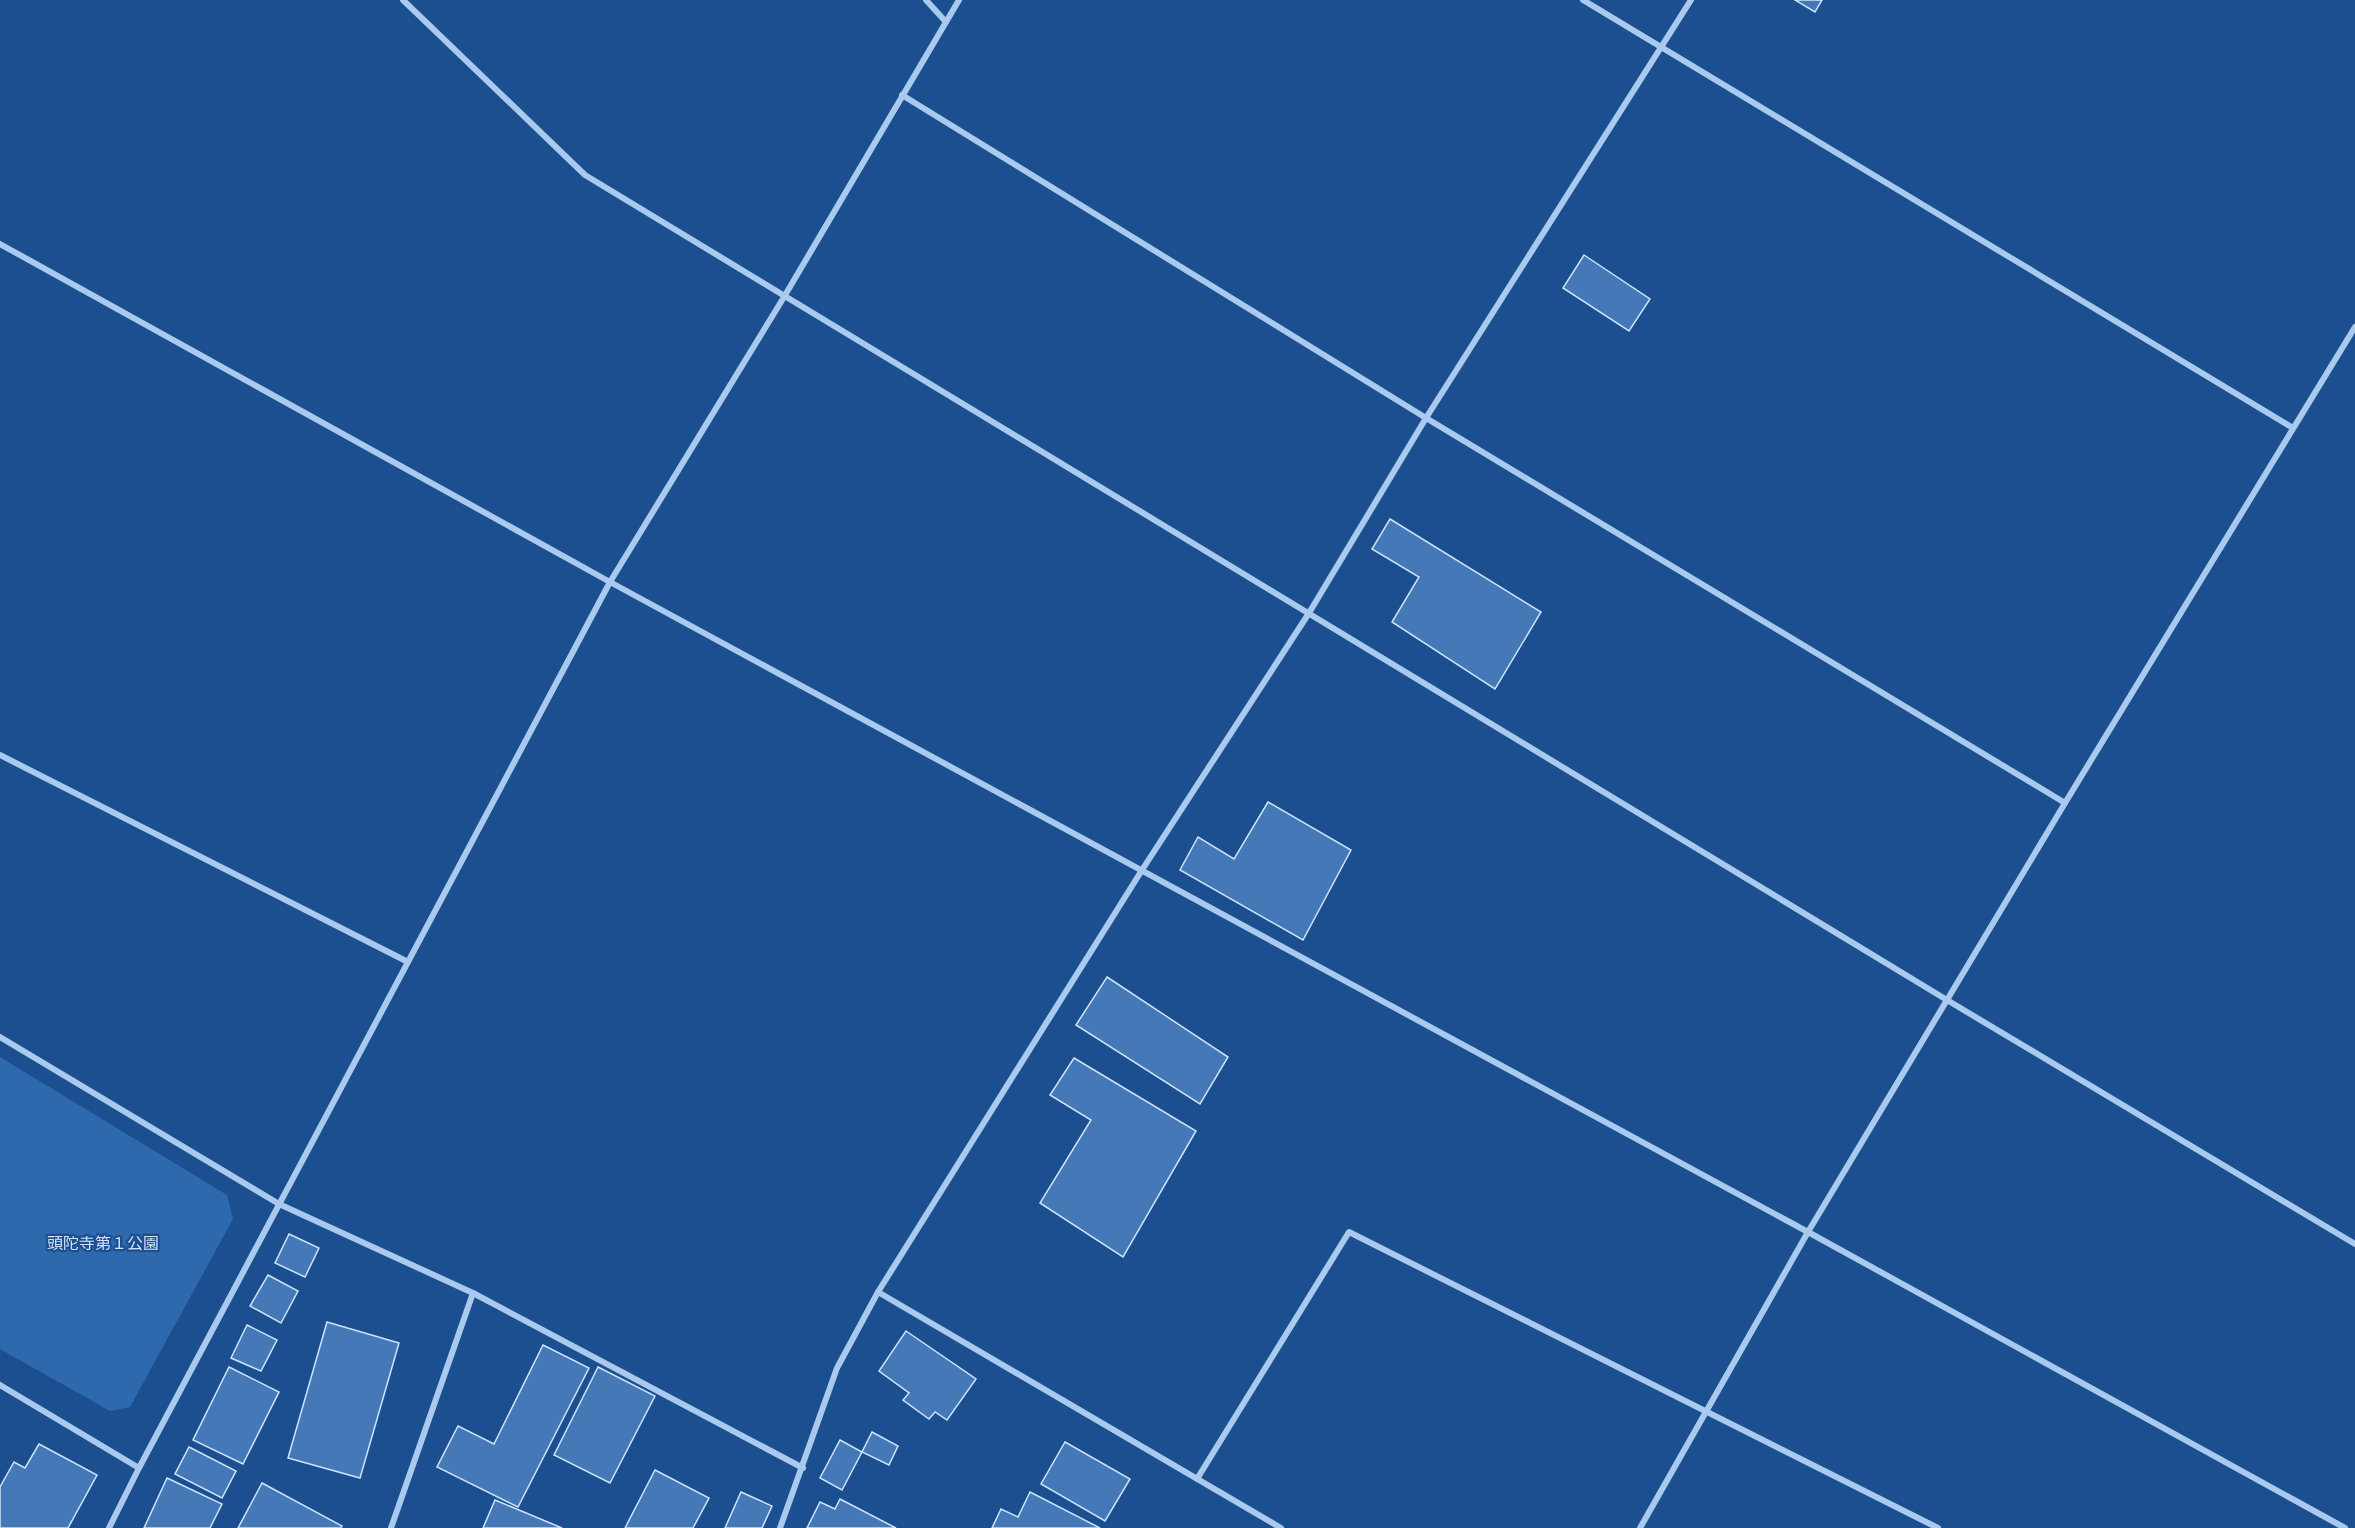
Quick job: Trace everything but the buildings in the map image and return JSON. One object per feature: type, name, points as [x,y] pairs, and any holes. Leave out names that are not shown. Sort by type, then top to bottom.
[{"type":"street","points":[[403,0],[585,175],[1947,1000],[2355,1244]]},
{"type":"street","points":[[926,0],[946,22]]},
{"type":"street","points":[[110,1528],[139,1468],[610,582],[784,297],[959,0]]},
{"type":"street","points":[[1583,0],[2293,428]]},
{"type":"street","points":[[780,1528],[837,1368],[878,1292],[1142,870],[1309,613],[1426,418],[1691,0]]},
{"type":"street","points":[[902,95],[1426,418],[2065,803]]},
{"type":"street","points":[[0,244],[610,582],[1809,1232],[2345,1528]]},
{"type":"street","points":[[1640,1528],[1809,1232],[1947,1000],[2355,327]]},
{"type":"street","points":[[0,755],[408,962]]},
{"type":"street","points":[[0,1037],[279,1204],[473,1293],[803,1468]]},
{"type":"street","points":[[1197,1479],[1349,1232],[1938,1528]]},
{"type":"street","points":[[878,1292],[1281,1528]]},
{"type":"street","points":[[391,1528],[473,1293]]},
{"type":"street","points":[[0,1385],[139,1468]]},
{"type":"green space","name":"頭陀寺第１公園","points":[[0,1057],[227,1195],[233,1219],[130,1407],[110,1411],[0,1349]]}]
